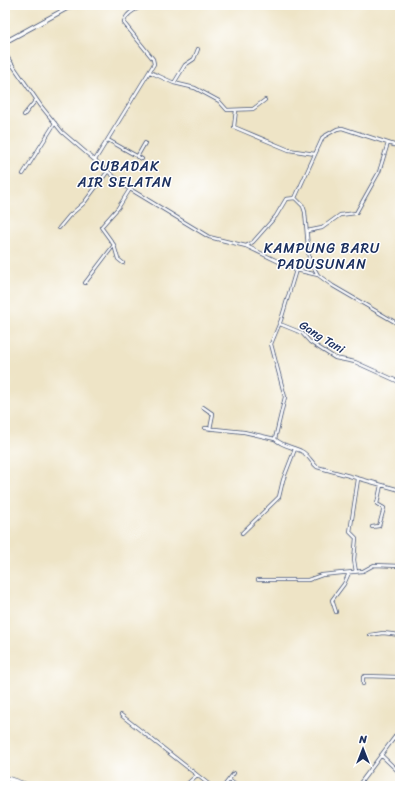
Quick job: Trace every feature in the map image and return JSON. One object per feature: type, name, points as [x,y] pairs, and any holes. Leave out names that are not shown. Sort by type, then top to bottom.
[{"type":"highway","points":[[5,778],[29,786]]},
{"type":"highway","points":[[5,784],[12,786]]},
{"type":"street","points":[[5,42],[73,5]]},
{"type":"street","points":[[95,160],[150,72],[154,60],[124,24],[124,20],[132,11],[146,5]]},
{"type":"street","points":[[174,83],[185,65],[194,59],[198,49]]},
{"type":"street","points":[[5,54],[36,100],[72,141],[130,189],[209,238],[246,246],[296,270],[318,275],[400,325]]},
{"type":"street","points":[[150,72],[174,83],[192,87],[218,100],[227,110],[253,109],[265,100]]},
{"type":"street","points":[[24,115],[36,100]]},
{"type":"street","points":[[236,110],[233,124],[236,128],[289,150],[316,154]]},
{"type":"street","points":[[23,174],[55,122]]},
{"type":"street","points":[[295,198],[325,135],[339,128],[400,147]]},
{"type":"street","points":[[108,140],[142,159]]},
{"type":"street","points":[[307,231],[322,228],[340,215],[356,213],[379,172],[388,143]]},
{"type":"street","points":[[137,157],[145,144]]},
{"type":"street","points":[[59,228],[69,216],[84,203],[108,171]]},
{"type":"street","points":[[123,263],[118,260],[114,246],[101,227],[118,208],[130,189]]},
{"type":"street","points":[[295,198],[304,209],[310,259],[318,275]]},
{"type":"street","points":[[246,246],[253,242],[276,216],[286,199],[295,198]]},
{"type":"street","points":[[85,283],[114,246]]},
{"type":"street","points":[[275,439],[285,402],[284,391],[271,344],[280,324],[296,270]]},
{"type":"street","name":"Gang Tani","points":[[280,324],[302,333],[310,342],[335,358],[355,362],[400,381]]},
{"type":"street","points":[[203,407],[213,414],[210,429]]},
{"type":"street","points":[[205,428],[244,432],[275,439],[304,453],[317,467],[400,490]]},
{"type":"street","points":[[242,533],[279,496],[283,480],[296,448]]},
{"type":"street","points":[[356,572],[354,560],[356,538],[350,532],[358,479]]},
{"type":"street","points":[[372,526],[379,526],[384,508],[376,504],[381,485]]},
{"type":"street","points":[[258,580],[308,580],[322,575],[363,571],[376,565],[400,566]]},
{"type":"street","points":[[336,612],[332,600],[344,584],[349,573]]},
{"type":"street","points":[[370,635],[383,632],[400,635]]},
{"type":"street","points":[[363,684],[363,678],[365,676],[400,677]]},
{"type":"street","points":[[121,715],[198,774],[211,786]]},
{"type":"street","points":[[358,786],[400,730]]},
{"type":"street","points":[[381,755],[400,773]]},
{"type":"street","points":[[224,786],[234,773]]},
{"type":"street","points":[[185,786],[198,774]]},
{"type":"street","points":[[229,780],[237,786]]},
{"type":"district","name":"CUBADAK AIR SELATAN","points":[[125,174]]},
{"type":"district","name":"KAMPUNG BARU PADUSUNAN","points":[[322,256]]}]
